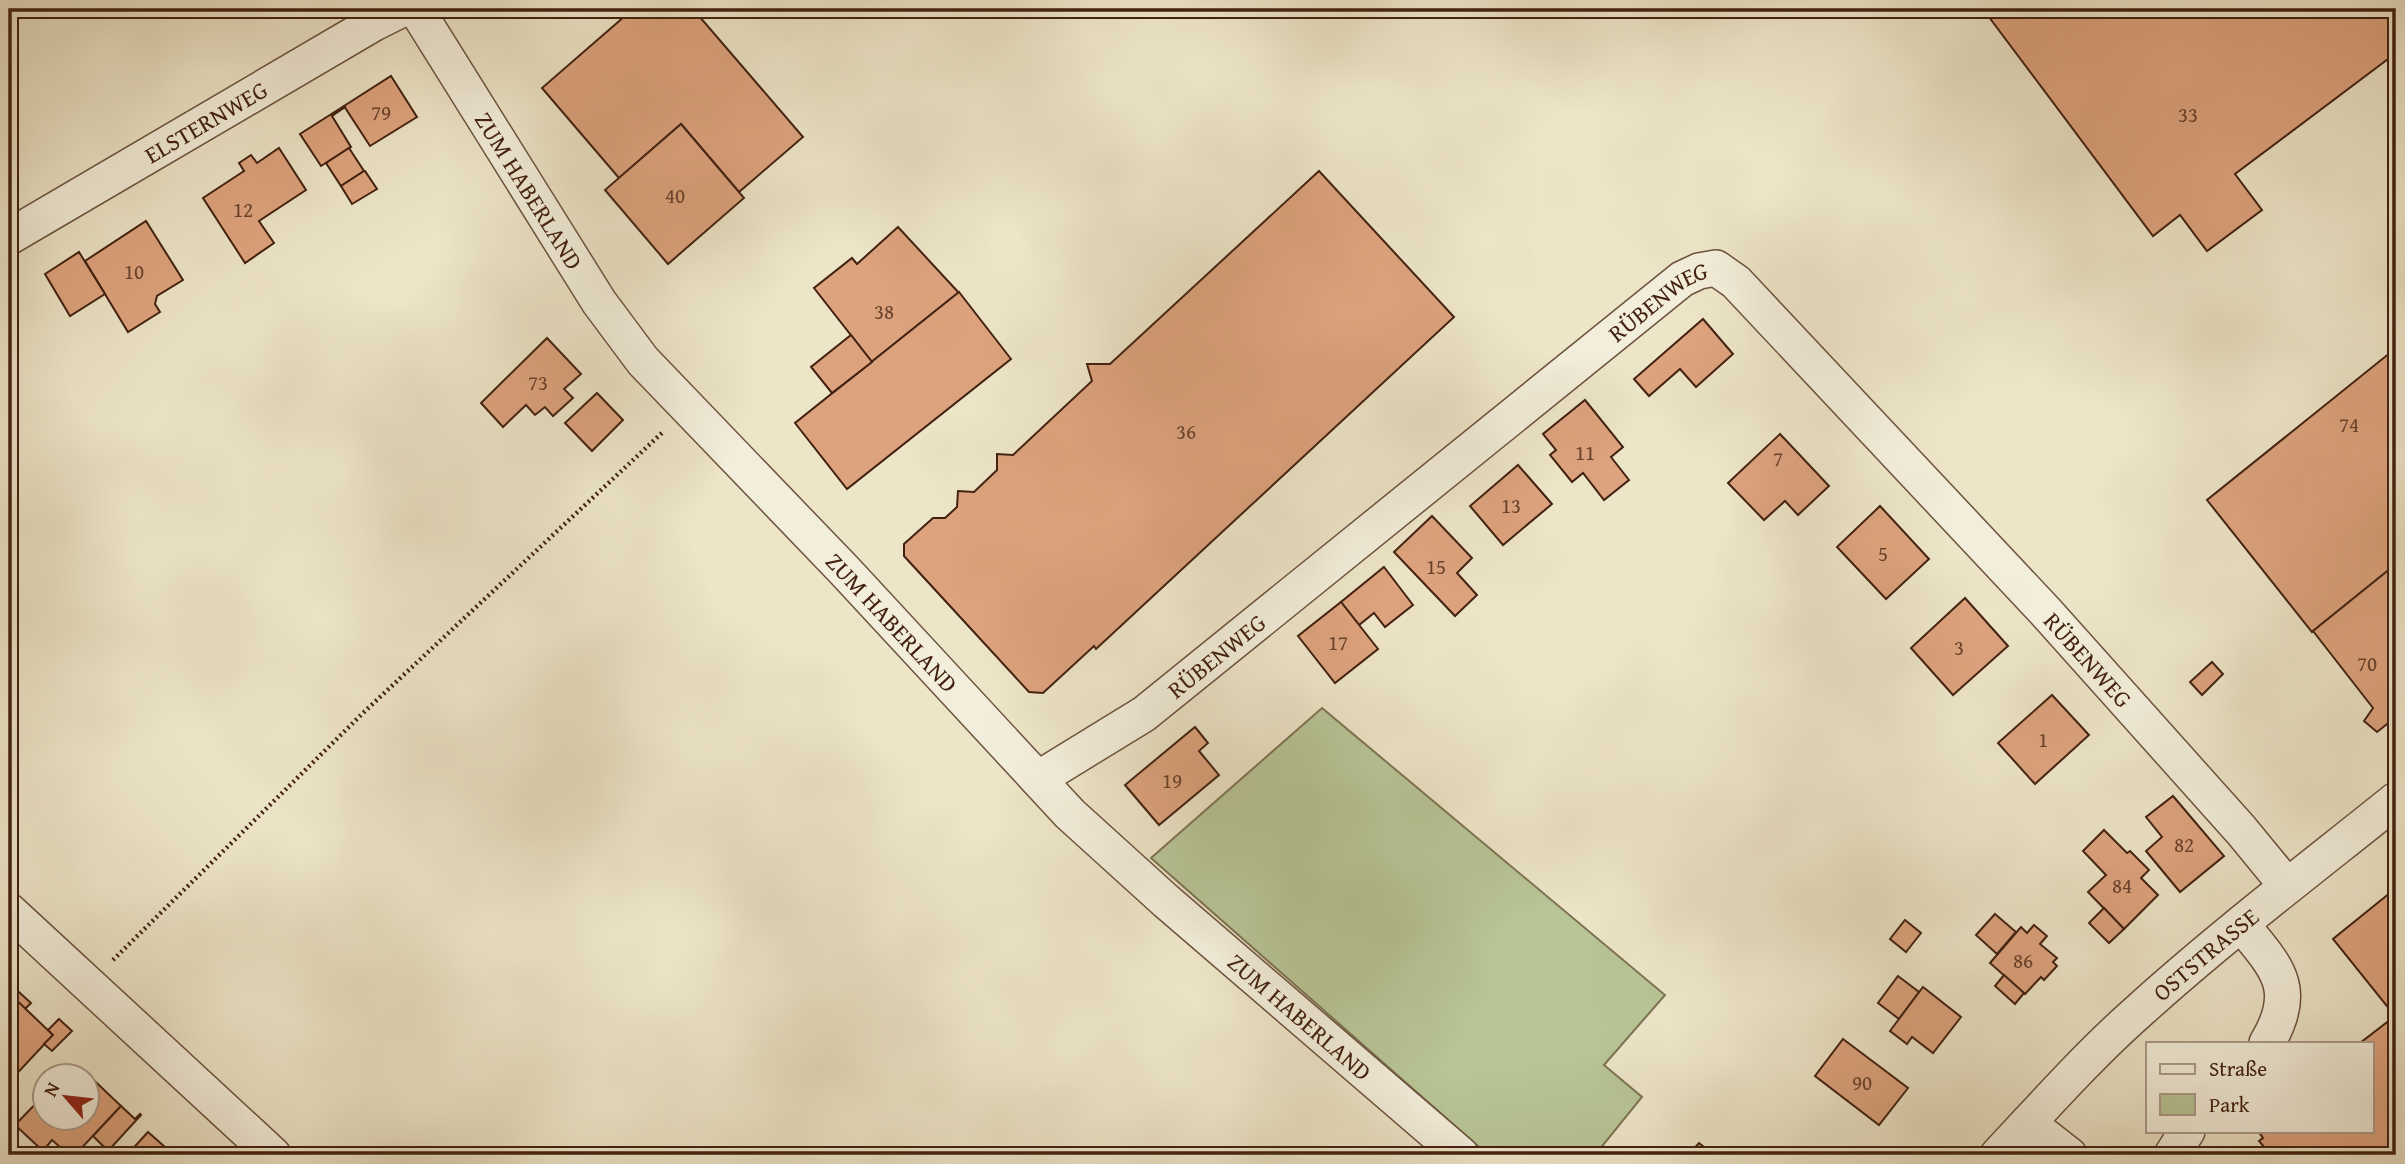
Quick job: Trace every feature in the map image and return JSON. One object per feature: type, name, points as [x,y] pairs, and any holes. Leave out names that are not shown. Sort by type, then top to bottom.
[{"type":"street","name":"ELSTERNWEG","points":[[9,237],[402,9]]},
{"type":"street","name":"ZUM HABERLAND","points":[[416,9],[598,302],[643,361],[844,570],[1070,814],[1166,901],[1461,1155]]},
{"type":"street","name":"RÜBENWEG","points":[[1038,779],[1144,714],[1682,279],[1699,271],[1716,268],[1736,282],[2045,611],[2241,830],[2287,886]]},
{"type":"street","name":"OSTSTRASSE","points":[[1998,1155],[2081,1066],[2139,1010],[2287,886],[2396,800]]},
{"type":"street","points":[[9,911],[273,1155]]},
{"type":"street","points":[[2241,924],[2276,967],[2284,997],[2276,1027],[2268,1042]]},
{"type":"street","points":[[2028,1123],[2069,1155]]},
{"type":"street","points":[[2172,1155],[2187,1132]]},
{"type":"path","points":[[89,984],[363,713],[688,409]]},
{"type":"green space","points":[[1322,708],[1665,995],[1604,1065],[1642,1097],[1595,1155],[1488,1155],[1151,858]]},
{"type":"building","points":[[633,9],[693,9],[803,137],[739,192],[681,124],[619,178],[542,88]]},
{"type":"building","points":[[1983,9],[2396,9],[2396,53],[2235,174],[2262,210],[2207,251],[2180,215],[2153,236]]},
{"type":"building","points":[[391,76],[417,117],[370,146],[344,106]]},
{"type":"building","points":[[344,106],[332,116],[351,147],[321,166],[300,134]]},
{"type":"building","points":[[681,124],[744,198],[668,264],[605,190]]},
{"type":"building","points":[[279,148],[306,190],[259,221],[274,243],[245,263],[203,198],[244,171],[239,163],[251,155],[257,163]]},
{"type":"building","points":[[349,148],[364,171],[341,186],[326,163]]},
{"type":"building","points":[[364,171],[377,189],[352,204],[341,186]]},
{"type":"building","points":[[1319,171],[1454,317],[1096,649],[1094,646],[1043,693],[1029,692],[904,556],[904,544],[933,518],[945,518],[957,507],[958,491],[974,492],[997,470],[997,454],[1013,455],[1092,381],[1087,364],[1110,364]]},
{"type":"building","points":[[146,221],[183,280],[157,296],[155,304],[160,312],[128,332],[85,261]]},
{"type":"building","points":[[898,227],[959,293],[872,362],[814,288],[852,258],[857,264]]},
{"type":"building","points":[[79,252],[105,294],[70,316],[45,274]]},
{"type":"building","points":[[959,292],[1011,359],[847,489],[795,423]]},
{"type":"building","points":[[1703,319],[1733,354],[1696,387],[1680,369],[1649,396],[1634,379]]},
{"type":"building","points":[[851,335],[872,362],[832,393],[811,367]]},
{"type":"building","points":[[547,338],[581,374],[564,389],[573,398],[553,416],[545,407],[535,415],[526,405],[503,427],[481,403]]},
{"type":"building","points":[[2396,348],[2396,564],[2312,632],[2207,500]]},
{"type":"building","points":[[597,393],[623,420],[592,451],[565,423]]},
{"type":"building","points":[[1585,400],[1623,447],[1611,457],[1629,480],[1604,500],[1583,473],[1572,482],[1550,455],[1556,450],[1543,434]]},
{"type":"building","points":[[1780,434],[1829,486],[1798,515],[1785,501],[1764,520],[1728,483]]},
{"type":"building","points":[[1518,465],[1552,504],[1503,545],[1470,506]]},
{"type":"building","points":[[1880,506],[1929,559],[1886,599],[1837,547]]},
{"type":"building","points":[[1432,516],[1472,558],[1457,573],[1477,595],[1455,616],[1394,552]]},
{"type":"building","points":[[2396,564],[2396,717],[2377,732],[2364,721],[2373,708],[2313,631]]},
{"type":"building","points":[[1384,567],[1413,605],[1385,627],[1374,613],[1359,625],[1341,602]]},
{"type":"building","points":[[1965,598],[2008,646],[1953,695],[1911,648]]},
{"type":"building","points":[[1341,602],[1378,649],[1335,683],[1298,636]]},
{"type":"building","points":[[2212,662],[2223,674],[2202,695],[2190,682]]},
{"type":"building","points":[[2052,695],[2089,735],[2035,784],[1998,743]]},
{"type":"building","points":[[1195,727],[1208,743],[1199,751],[1219,775],[1159,825],[1125,785]]},
{"type":"building","points":[[2173,796],[2224,856],[2180,892],[2146,851],[2162,837],[2146,817]]},
{"type":"building","points":[[2104,830],[2149,870],[2141,878],[2158,895],[2124,929],[2088,892],[2106,875],[2083,851]]},
{"type":"building","points":[[2396,888],[2396,1155],[2277,1155],[2272,1150],[2269,1153],[2259,1141],[2263,1138],[2259,1132],[2374,1132],[2374,1042],[2361,1042],[2395,1016],[2333,939]]},
{"type":"building","points":[[2104,908],[2124,929],[2109,943],[2089,923]]},
{"type":"building","points":[[1995,914],[2016,932],[1997,954],[1976,935]]},
{"type":"building","points":[[1905,920],[1921,933],[1906,952],[1890,939]]},
{"type":"building","points":[[2034,925],[2047,936],[2040,944],[2057,958],[2053,962],[2057,966],[2044,980],[2041,977],[2025,994],[1990,963],[2021,927],[2027,933]]},
{"type":"building","points":[[2004,975],[2024,993],[2015,1004],[1995,986]]},
{"type":"building","points":[[1898,976],[1919,992],[1899,1019],[1878,1003]]},
{"type":"building","points":[[9,983],[31,1003],[25,1009],[9,993]]},
{"type":"building","points":[[1923,987],[1961,1017],[1933,1053],[1912,1037],[1907,1044],[1890,1031]]},
{"type":"building","points":[[9,993],[53,1035],[9,1082]]},
{"type":"building","points":[[59,1019],[72,1031],[52,1051],[44,1044],[53,1035],[48,1030]]},
{"type":"building","points":[[1843,1039],[1908,1088],[1879,1125],[1815,1076]]},
{"type":"building","points":[[102,1088],[121,1106],[102,1126]]},
{"type":"building","points":[[121,1106],[135,1119],[141,1115],[108,1151],[93,1136],[97,1132],[102,1132],[102,1126]]},
{"type":"building","points":[[32,1107],[32,1132],[97,1132],[75,1155],[69,1155],[52,1140],[43,1151],[15,1125]]},
{"type":"building","points":[[148,1132],[174,1155],[127,1155]]},
{"type":"building","points":[[1699,1143],[1714,1155],[1688,1155]]}]
